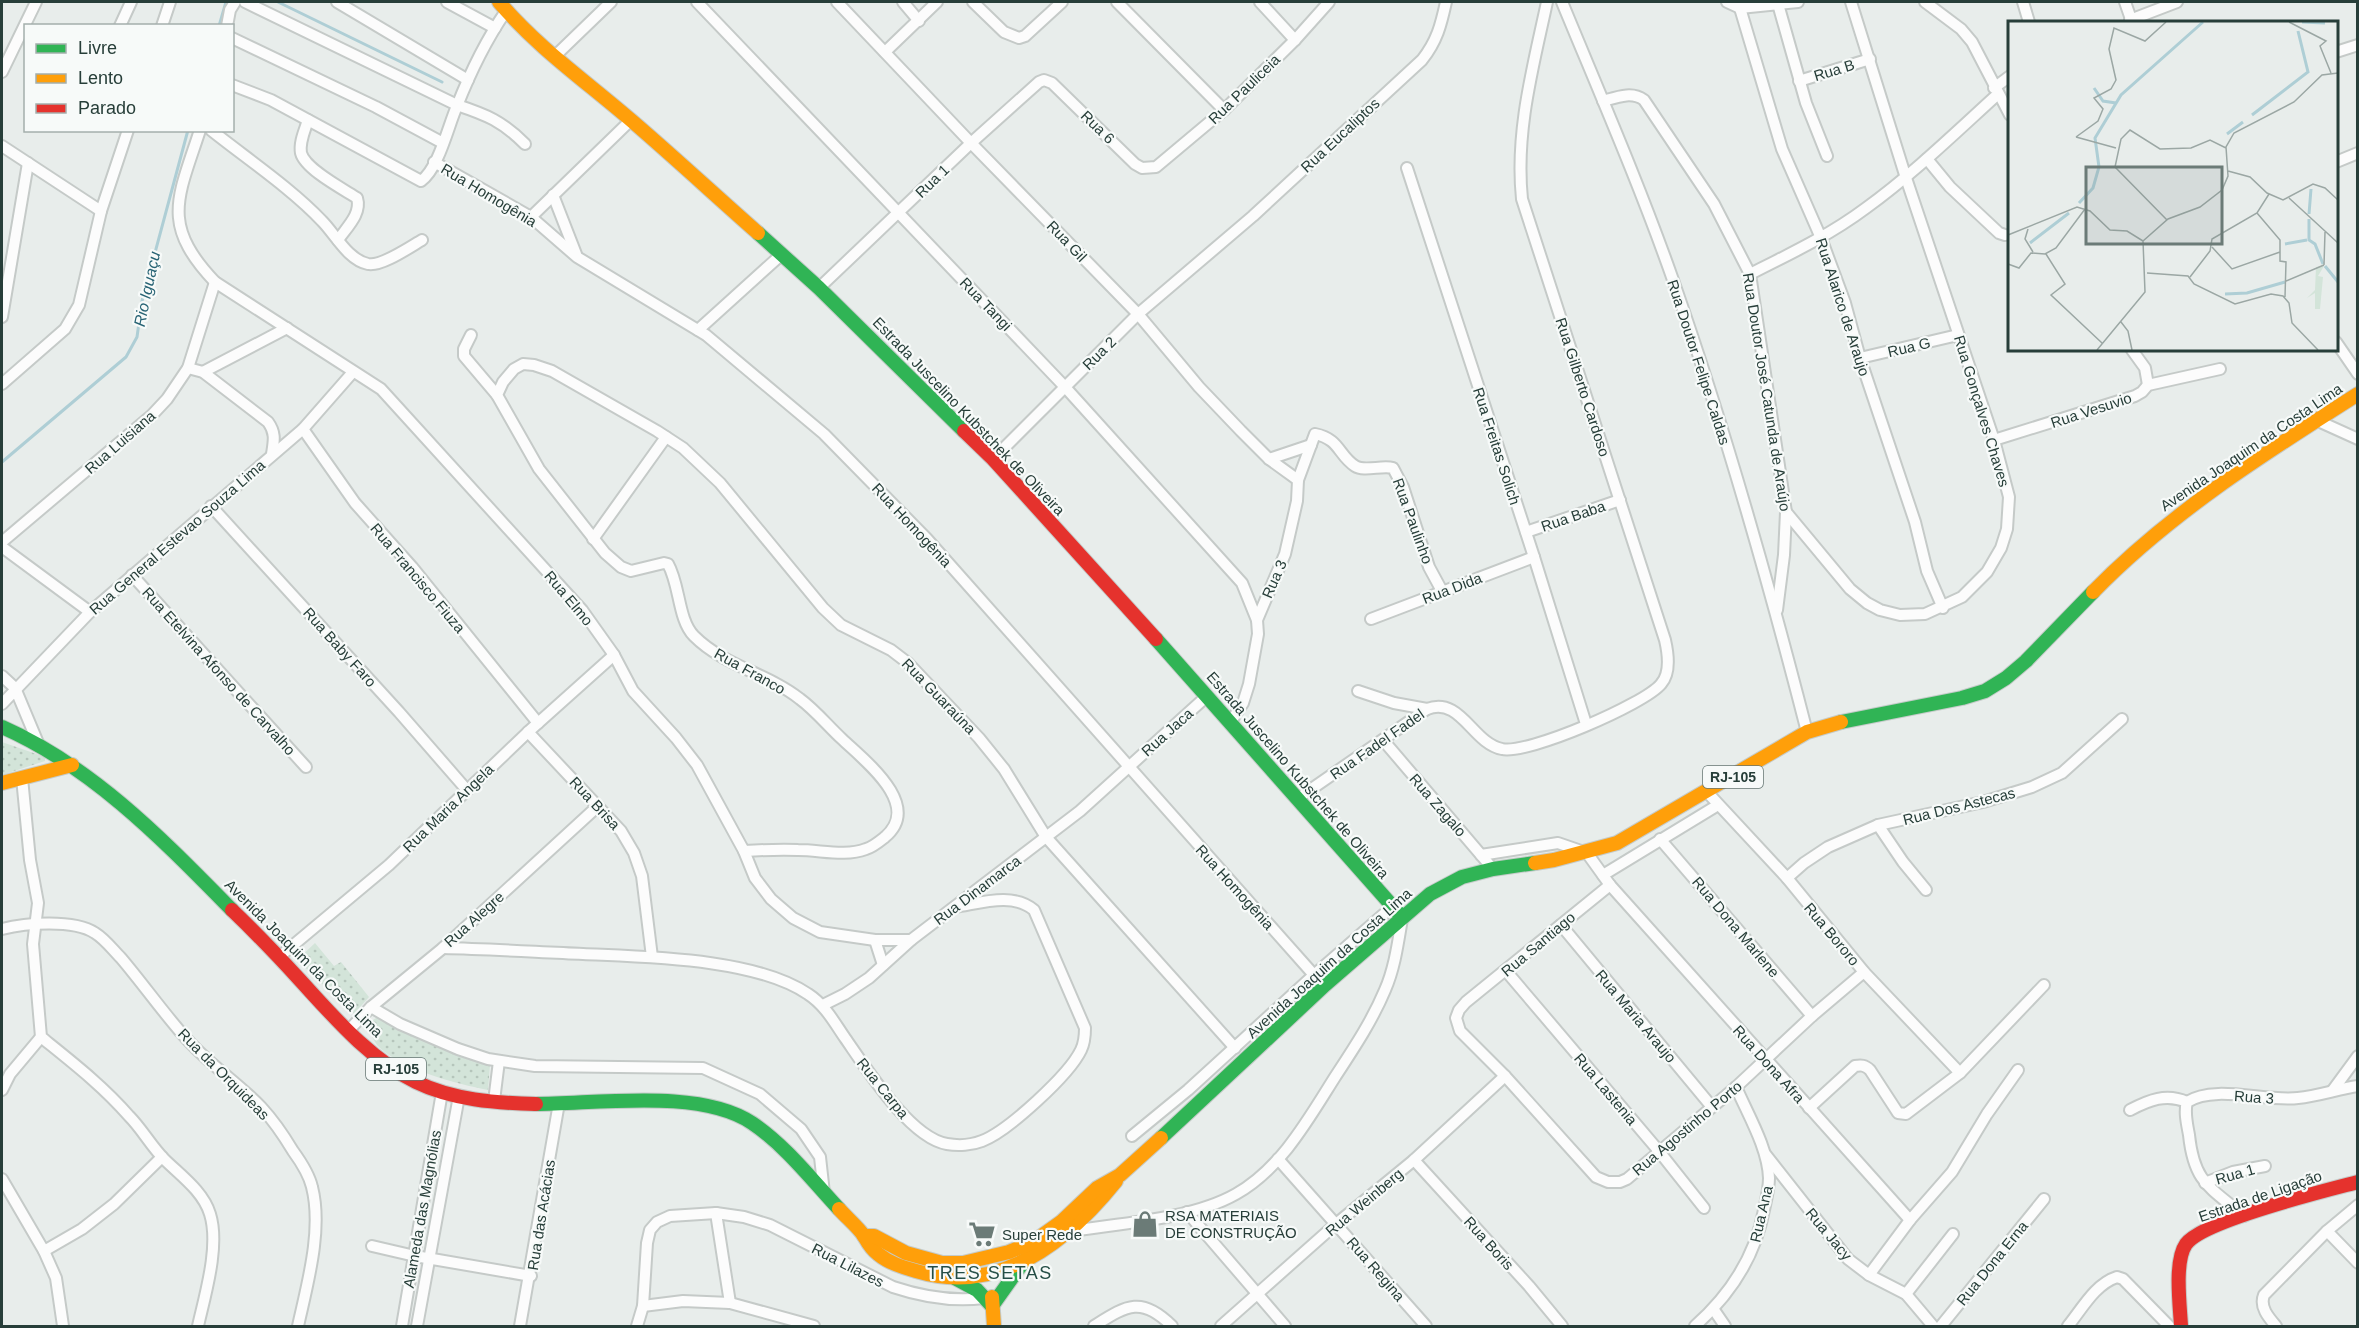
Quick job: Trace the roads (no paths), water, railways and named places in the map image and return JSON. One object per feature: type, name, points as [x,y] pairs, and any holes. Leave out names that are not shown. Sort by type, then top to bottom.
[{"type":"main road","name":"Estrada Juscelino Kubstchek de Oliveira","points":[[503,6],[554,57],[631,120],[819,288],[993,459],[1207,696],[1397,912]]},
{"type":"main road","name":"Avenida Joaquim da Costa Lima","points":[[2,727],[38,743],[72,765],[116,799],[195,873],[349,1030],[379,1057],[415,1081],[442,1092],[494,1101],[560,1103],[630,1100],[701,1105],[720,1109],[743,1118],[765,1132],[864,1236],[867,1244],[893,1263],[924,1273],[952,1277],[990,1274],[1024,1261],[1045,1249],[1093,1210],[1120,1175],[1325,985],[1397,912],[1462,877],[1493,869],[1587,853],[1617,843],[1807,732],[1835,723],[1962,698],[1985,691],[2006,678],[2026,661],[2099,586],[2164,526],[2247,466],[2323,420],[2358,394]]},
{"type":"main road","points":[[2,783],[72,765]]},
{"type":"main road","name":"Avenida Joaquim da Costa Lima","points":[[864,1236],[874,1236],[915,1255],[942,1263],[963,1263],[1009,1252],[1033,1242],[1061,1222],[1097,1188],[1120,1175]]},
{"type":"main road","name":"Estrada de Ligação","points":[[2181,1326],[2181,1262],[2186,1244],[2193,1237],[2208,1228],[2244,1216],[2358,1182]]},
{"type":"main road","points":[[994,1326],[988,1302],[990,1274],[1009,1252]]},
{"type":"main road","points":[[988,1302],[1024,1261]]},
{"type":"main road","points":[[963,1263],[990,1274]]},
{"type":"main road","points":[[952,1277],[971,1286],[988,1302]]},
{"type":"street","points":[[25,24],[36,2]]},
{"type":"street","points":[[121,24],[131,2]]},
{"type":"street","points":[[163,24],[170,2]]},
{"type":"street","points":[[227,24],[230,10],[235,2]]},
{"type":"street","points":[[245,2],[457,105],[490,116],[525,144]]},
{"type":"street","points":[[337,2],[468,80]]},
{"type":"street","points":[[447,2],[495,28]]},
{"type":"street","points":[[554,57],[611,2]]},
{"type":"street","name":"Rua Tangi","points":[[697,2],[1065,387],[1242,583],[1257,620]]},
{"type":"street","name":"Rua Gil","points":[[837,2],[1138,314],[1199,387],[1269,459],[1298,480]]},
{"type":"street","points":[[903,2],[919,21]]},
{"type":"street","points":[[885,52],[937,2]]},
{"type":"street","points":[[973,2],[1004,32],[1016,37],[1024,36],[1056,3]]},
{"type":"street","points":[[1117,2],[1224,110]]},
{"type":"street","points":[[1260,2],[1295,40]]},
{"type":"street","name":"Rua Pauliceia","points":[[1150,168],[1162,163],[1224,110],[1295,40],[1329,2]]},
{"type":"street","name":"Rua Eucaliptos","points":[[1210,252],[1253,216],[1422,60],[1433,45],[1441,28],[1446,2]]},
{"type":"street","name":"Rua Gilberto Cardoso","points":[[1547,2],[1521,132],[1519,169],[1522,199],[1665,640],[1668,662],[1662,684],[1639,702],[1586,724]]},
{"type":"street","name":"Rua Doutor Felipe Caldas","points":[[1562,2],[1643,200],[1693,338],[1776,613],[1807,732]]},
{"type":"street","points":[[1727,2],[1740,8],[1798,2]]},
{"type":"street","name":"Rua Gonçalves Chaves","points":[[1786,512],[1850,588],[1866,603],[1880,610],[1900,615],[1925,614],[1943,608],[1962,597],[1987,572],[2001,548],[2007,529],[2008,497],[1994,440],[1906,178],[1851,2]]},
{"type":"street","points":[[1924,2],[1953,22],[1972,42],[2008,112]]},
{"type":"street","points":[[2024,2],[2029,21]]},
{"type":"street","points":[[2125,2],[2131,21],[2168,3]]},
{"type":"street","points":[[1778,4],[1799,81],[1827,156]]},
{"type":"street","points":[[234,86],[271,100],[418,180],[424,179],[443,143],[457,105],[495,28],[503,6]]},
{"type":"street","name":"Rua Alarico de Araujo","points":[[1740,8],[1782,149],[1821,238],[1845,303],[1860,358],[1915,522],[1927,571],[1943,608]]},
{"type":"street","points":[[2,72],[24,27]]},
{"type":"street","points":[[234,39],[376,107],[443,143]]},
{"type":"street","points":[[2338,52],[2358,45]]},
{"type":"street","name":"Rua B","points":[[1799,81],[1870,59]]},
{"type":"street","points":[[1750,274],[1821,238],[1906,178],[2008,78]]},
{"type":"street","name":"Rua 1","points":[[819,288],[971,143],[1039,82],[1047,81]]},
{"type":"street","name":"Rua 6","points":[[1047,81],[1052,83],[1135,164],[1142,168],[1150,168]]},
{"type":"street","name":"Rua Doutor José Catunda de Araújo","points":[[1603,101],[1629,95],[1635,95],[1644,100],[1714,204],[1750,274],[1786,512],[1784,555],[1776,613]]},
{"type":"street","points":[[308,120],[301,141],[304,159],[311,167],[357,198],[359,204],[355,215],[338,240]]},
{"type":"street","points":[[531,217],[631,120]]},
{"type":"street","points":[[2,384],[65,328],[79,305],[101,211],[127,132]]},
{"type":"street","name":"Rua Elmo","points":[[199,132],[182,186],[177,215],[190,252],[215,282],[353,372],[369,380],[392,399],[582,610],[614,655],[633,690],[697,765],[744,851],[755,878],[771,899],[793,918],[820,932],[875,940],[911,940]]},
{"type":"street","points":[[214,132],[305,205],[352,255],[370,265],[384,261],[422,240]]},
{"type":"street","points":[[2,146],[101,211]]},
{"type":"street","points":[[2338,162],[2358,153]]},
{"type":"street","points":[[1927,159],[1967,204],[1999,233],[2005,235]]},
{"type":"street","name":"Rua Homogênia","points":[[434,162],[531,217],[577,257],[698,330],[824,434],[927,539],[1314,975]]},
{"type":"street","points":[[2,316],[28,163]]},
{"type":"street","name":"Rua Freitas Solich","points":[[1407,168],[1586,724]]},
{"type":"street","points":[[554,195],[577,257]]},
{"type":"street","name":"Rua 2","points":[[993,459],[1138,314],[1210,252]]},
{"type":"street","points":[[698,330],[782,254]]},
{"type":"street","name":"Rua Luisiana","points":[[2,542],[152,415],[166,399],[188,368],[215,282]]},
{"type":"street","points":[[203,372],[287,328]]},
{"type":"street","name":"Rua Franco","points":[[471,335],[464,349],[464,356],[497,396],[539,470],[605,553],[631,571],[668,564],[680,595],[685,620],[692,634],[705,646],[726,659],[799,698],[872,767],[889,787],[899,811],[892,831],[866,849],[845,853],[800,849],[744,851]]},
{"type":"street","name":"Rua G","points":[[1860,358],[1958,335]]},
{"type":"street","points":[[2338,344],[2358,374]]},
{"type":"street","points":[[2133,351],[2145,368],[2148,385]]},
{"type":"street","name":"Rua Guaraúna","points":[[497,396],[503,382],[514,369],[523,364],[534,365],[552,371],[682,448],[720,483],[781,559],[835,620],[861,637],[891,650],[909,663],[979,738],[998,761],[1046,837],[1235,1048]]},
{"type":"street","points":[[188,368],[203,372],[268,422],[275,438],[272,454]]},
{"type":"street","name":"Rua Vesuvio","points":[[1994,440],[2135,396],[2142,393],[2148,385],[2220,369]]},
{"type":"street","name":"Rua General Estevao Souza Lima","points":[[2,704],[90,612],[303,429],[353,372]]},
{"type":"street","points":[[2323,420],[2358,439]]},
{"type":"street","name":"Rua Francisco Fiuza","points":[[303,429],[355,503],[412,567],[538,723]]},
{"type":"street","name":"Rua 3","points":[[1230,723],[1243,704],[1249,684],[1258,634],[1257,620],[1285,554],[1297,501],[1298,480],[1315,434]]},
{"type":"street","name":"Rua Paulinho","points":[[1315,434],[1331,439],[1354,466],[1393,468],[1403,487],[1429,567],[1442,591]]},
{"type":"street","points":[[593,539],[666,437]]},
{"type":"street","points":[[1269,459],[1311,445]]},
{"type":"street","name":"Rua Baba","points":[[1526,532],[1620,500]]},
{"type":"street","name":"Rua Baby Faro","points":[[211,506],[466,789]]},
{"type":"street","points":[[2,547],[90,612]]},
{"type":"street","name":"Rua Dida","points":[[1371,619],[1534,557]]},
{"type":"street","name":"Rua Etelvina Afonso de Carvalho","points":[[132,575],[306,766]]},
{"type":"street","name":"Rua Maria Angela","points":[[279,957],[389,865],[466,789],[614,655]]},
{"type":"street","points":[[2,676],[15,688],[38,743]]},
{"type":"street","points":[[1358,691],[1394,703],[1427,709]]},
{"type":"street","name":"Rua Jaca","points":[[1128,768],[1207,696]]},
{"type":"street","name":"Rua Fadel Fadel","points":[[1297,799],[1436,705],[1448,707],[1460,716],[1479,737],[1495,748],[1506,750],[1523,748],[1565,736],[1586,724]]},
{"type":"street","name":"Rua Dos Astecas","points":[[1787,878],[1828,847],[1878,825],[1991,800],[2032,787],[2062,772],[2121,719]]},
{"type":"street","name":"Rua Brisa","points":[[528,732],[621,831],[634,854],[642,876],[652,957]]},
{"type":"street","name":"Rua Zagalo","points":[[1383,740],[1493,869]]},
{"type":"street","name":"Rua Dinamarca","points":[[823,1005],[853,989],[911,940],[1046,837],[1128,768]]},
{"type":"street","points":[[2,1090],[10,1074],[41,1037],[33,944],[38,903],[30,860],[22,778]]},
{"type":"street","name":"Rua Bororo","points":[[1707,792],[1787,878],[1864,972],[1960,1073]]},
{"type":"street","points":[[1603,875],[1718,804]]},
{"type":"street","name":"Rua Alegre","points":[[349,1030],[370,1007],[442,948],[597,806]]},
{"type":"street","points":[[1878,825],[1903,862],[1926,890]]},
{"type":"street","name":"Rua Dona Marlene","points":[[1660,839],[1812,1016]]},
{"type":"street","points":[[1481,855],[1553,843],[1587,853]]},
{"type":"street","name":"Rua Dona Afra","points":[[1587,853],[1610,885],[1910,1220]]},
{"type":"street","name":"Rua Santiago","points":[[1466,1002],[1610,885]]},
{"type":"street","name":"Rua Carpa","points":[[442,948],[652,957],[725,967],[773,976],[790,982],[823,1005],[886,1095],[915,1126],[932,1140],[947,1144],[970,1144],[984,1141],[1013,1121],[1073,1063],[1085,1039],[1085,1028],[1034,910],[1020,900],[1010,899],[955,907]]},
{"type":"street","points":[[1132,1136],[1188,1090],[1314,975],[1397,912]]},
{"type":"street","points":[[1069,1231],[1186,1212],[1237,1193],[1278,1159],[1309,1118],[1369,1025],[1386,988],[1396,954],[1397,912]]},
{"type":"street","name":"Rua da Orquideas","points":[[2,929],[36,924],[79,926],[95,932],[134,973],[202,1056],[261,1108],[284,1137],[312,1185],[315,1203],[309,1279],[298,1326]]},
{"type":"street","name":"Rua Maria Araujo","points":[[1561,925],[1712,1107]]},
{"type":"street","points":[[875,940],[883,965]]},
{"type":"street","name":"Rua Lastenia","points":[[1506,971],[1658,1150],[1704,1208]]},
{"type":"street","name":"Rua Agostinho Porto","points":[[1466,1002],[1456,1017],[1460,1031],[1505,1076],[1596,1177],[1608,1182],[1620,1182],[1627,1179],[1658,1150],[1736,1087],[1812,1016],[1864,972]]},
{"type":"street","points":[[1809,1108],[1855,1066],[1866,1066],[1898,1113],[1902,1115],[1960,1073],[2043,985]]},
{"type":"street","points":[[370,1007],[400,1024],[458,1049],[499,1061],[535,1066],[703,1068],[760,1094],[801,1129],[820,1157],[824,1193]]},
{"type":"street","points":[[41,1037],[100,1086],[130,1117],[162,1157],[202,1198],[210,1214],[213,1231],[212,1258],[198,1326]]},
{"type":"street","points":[[2333,1090],[2358,1056]]},
{"type":"street","points":[[494,1101],[499,1061]]},
{"type":"street","points":[[1869,1275],[1910,1220],[1952,1172],[1987,1114],[2018,1070]]},
{"type":"street","name":"Rua Weinberg","points":[[1221,1326],[1336,1224],[1414,1160],[1505,1076]]},
{"type":"street","name":"Rua 3","points":[[2187,1107],[2199,1097],[2217,1094],[2259,1098],[2299,1098],[2358,1086]]},
{"type":"street","name":"Rua Ana","points":[[1695,1326],[1714,1310],[1743,1271],[1762,1223],[1769,1178],[1763,1151],[1736,1087]]},
{"type":"street","points":[[1188,1090],[1202,1101]]},
{"type":"street","name":"Alameda das Magnólias","points":[[402,1326],[442,1092]]},
{"type":"street","name":"Alameda das Magnólias","points":[[417,1326],[459,1096]]},
{"type":"street","points":[[2130,1110],[2143,1102],[2167,1096],[2176,1097],[2187,1107],[2193,1159],[2198,1174],[2205,1183],[2244,1216]]},
{"type":"street","name":"Rua das Acácias","points":[[520,1326],[531,1276],[560,1103]]},
{"type":"street","name":"Rua Jacy","points":[[1763,1151],[1842,1251],[1869,1275],[1906,1294],[1933,1326]]},
{"type":"street","points":[[44,1251],[82,1229],[114,1204],[162,1157]]},
{"type":"street","name":"Rua Regina","points":[[1278,1159],[1426,1326]]},
{"type":"street","name":"Rua Boris","points":[[1414,1160],[1562,1326]]},
{"type":"street","name":"Rua 1","points":[[2205,1183],[2233,1172],[2265,1166]]},
{"type":"street","points":[[2,1179],[57,1278],[63,1326]]},
{"type":"street","name":"Rua Dona Erna","points":[[1941,1326],[2044,1199]]},
{"type":"street","points":[[2273,1323],[2263,1306],[2264,1295],[2327,1231],[2358,1204]]},
{"type":"street","points":[[1186,1212],[1286,1326]]},
{"type":"street","points":[[716,1213],[730,1303]]},
{"type":"street","name":"Rua Lilazes","points":[[637,1326],[643,1306],[646,1243],[650,1230],[657,1222],[670,1216],[716,1213],[770,1225],[869,1276],[904,1291],[950,1300],[988,1302]]},
{"type":"street","points":[[2327,1231],[2357,1261]]},
{"type":"street","points":[[1906,1294],[1953,1234]]},
{"type":"street","points":[[372,1246],[430,1259],[531,1276]]},
{"type":"street","points":[[2068,1326],[2096,1292],[2105,1283],[2117,1277],[2123,1279],[2169,1326]]},
{"type":"street","points":[[643,1306],[682,1301],[730,1303],[814,1326]]},
{"type":"street","points":[[1094,1326],[1123,1308],[1139,1306],[1153,1311],[1172,1326]]},
{"type":"street","points":[[1714,1310],[1725,1326]]},
{"type":"waterway","name":"Rio Iguaçu","points":[[220,24],[226,2]]},
{"type":"waterway","points":[[278,2],[442,82]]},
{"type":"waterway","name":"Rio Iguaçu","points":[[2,462],[126,357],[137,337],[142,301],[187,132]]},
{"type":"place","name":"RSA MATERIAIS DE CONSTRUÇÃO","points":[[1145,1224]]},
{"type":"place","name":"Super Rede","points":[[982,1234]]},
{"type":"district","name":"TRES SETAS","points":[[990,1273]]}]
